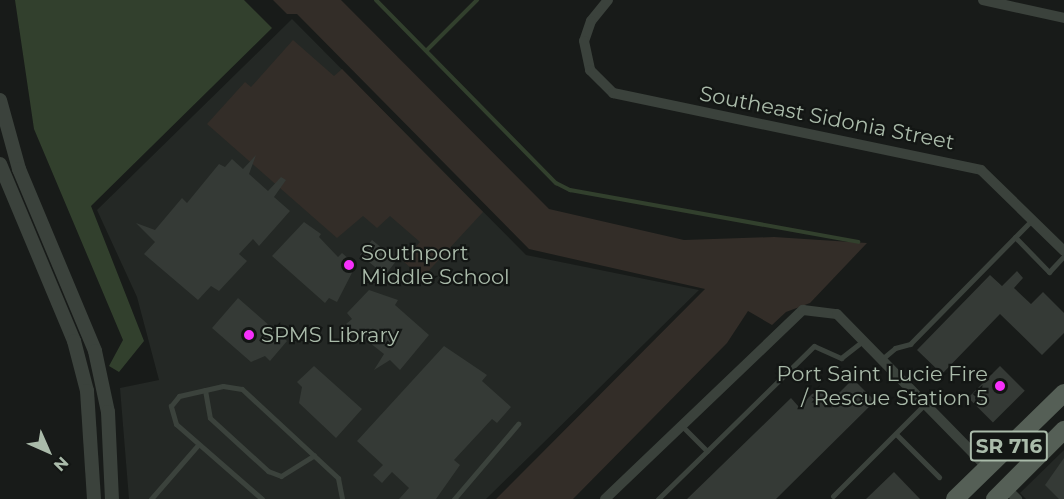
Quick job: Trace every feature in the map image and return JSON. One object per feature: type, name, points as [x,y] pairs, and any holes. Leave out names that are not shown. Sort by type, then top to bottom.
[{"type":"main road","name":"SR 716","points":[[955,499],[1064,393]]},
{"type":"main road","name":"SR 716","points":[[1006,495],[1064,430]]},
{"type":"street","name":"Southeast Sidonia Street","points":[[608,0],[591,21],[584,41],[590,70],[613,93],[956,162],[981,171],[1064,251]]},
{"type":"street","points":[[991,1],[1064,18]]},
{"type":"street","points":[[0,100],[3,124],[19,169],[78,301],[102,380],[113,496],[94,497],[87,391],[61,310],[0,164]]},
{"type":"street","points":[[61,310],[78,301]]},
{"type":"street","points":[[605,499],[790,318],[821,309],[837,314],[987,467]]},
{"type":"lane","points":[[882,360],[894,348],[910,344],[1033,219]]},
{"type":"lane","points":[[1015,237],[1049,272],[1064,256]]},
{"type":"lane","points":[[658,499],[814,346],[841,358],[863,341]]},
{"type":"lane","points":[[262,499],[176,424],[171,406],[179,396],[205,390],[242,389],[315,455],[343,486],[342,499]]},
{"type":"lane","points":[[205,390],[210,418],[268,471],[281,476],[315,455]]},
{"type":"lane","points":[[833,496],[925,404]]},
{"type":"lane","points":[[454,499],[518,424]]},
{"type":"lane","points":[[680,425],[707,451]]},
{"type":"lane","points":[[896,434],[939,477]]},
{"type":"lane","points":[[151,499],[198,445]]},
{"type":"shaded area","points":[[15,0],[244,0],[272,28],[91,206],[144,341],[119,372],[109,366],[123,340],[34,129]]},
{"type":"shaded area","points":[[273,0],[341,0],[549,209],[684,240],[774,237],[867,243],[810,303],[786,312],[772,325],[748,311],[727,343],[573,499],[496,499],[705,289],[529,249],[297,14],[287,14]]},
{"type":"shaded area","name":"Southport Middle School","points":[[292,19],[526,255],[699,290],[486,499],[129,499],[120,388],[159,380],[137,297],[97,210]]},
{"type":"shaded area","points":[[293,40],[334,76],[342,69],[483,212],[422,278],[403,261],[420,242],[390,216],[377,228],[363,216],[337,238],[207,124],[245,82],[251,87]]},
{"type":"shaded area","points":[[1064,450],[1064,499],[1026,499],[1020,493]]},
{"type":"building","points":[[256,155],[249,174],[268,191],[281,177],[286,180],[274,197],[290,211],[259,246],[253,239],[239,254],[247,261],[219,291],[211,286],[198,300],[144,254],[155,242],[136,223],[155,230],[182,198],[187,203],[219,164],[225,167],[232,159],[243,169]]},
{"type":"building","points":[[304,222],[321,234],[319,237],[338,257],[342,253],[356,265],[337,302],[329,298],[325,303],[272,256]]},
{"type":"building","points":[[372,240],[397,260],[385,275],[360,255]]},
{"type":"building","points":[[1017,271],[1023,278],[1014,288],[1031,304],[1043,292],[1064,313],[1064,333],[1042,355],[1000,314],[942,374],[917,350],[990,275],[1002,286]]},
{"type":"building","points":[[369,290],[398,300],[395,305],[429,335],[400,370],[390,360],[374,370],[384,354],[346,324],[352,319],[347,313]]},
{"type":"building","name":"SPMS Library","points":[[238,298],[287,341],[270,361],[265,356],[251,362],[212,328]]},
{"type":"building","points":[[444,346],[487,375],[482,381],[511,407],[497,423],[492,419],[454,460],[460,465],[436,499],[399,499],[409,488],[392,472],[382,483],[373,475],[383,465],[357,441]]},
{"type":"building","points":[[314,366],[362,409],[336,438],[299,403],[302,387],[297,382]]},
{"type":"building","points":[[1000,366],[1025,391],[993,423],[968,398]]},
{"type":"building","points":[[853,379],[875,401],[776,499],[687,499],[791,398],[799,407],[819,387],[832,400]]},
{"type":"building","points":[[1064,458],[1064,499],[1059,499],[1045,485]]},
{"type":"building","points":[[894,472],[920,499],[866,499]]},
{"type":"waterway","points":[[376,0],[556,183],[570,190],[858,242]]},
{"type":"waterway","points":[[427,50],[477,0]]},
{"type":"place","name":"Southport Middle School","points":[[349,265]]},
{"type":"place","name":"SPMS Library","points":[[249,335]]},
{"type":"place","name":"Port Saint Lucie Fire / Rescue Station 5","points":[[1000,386]]}]
